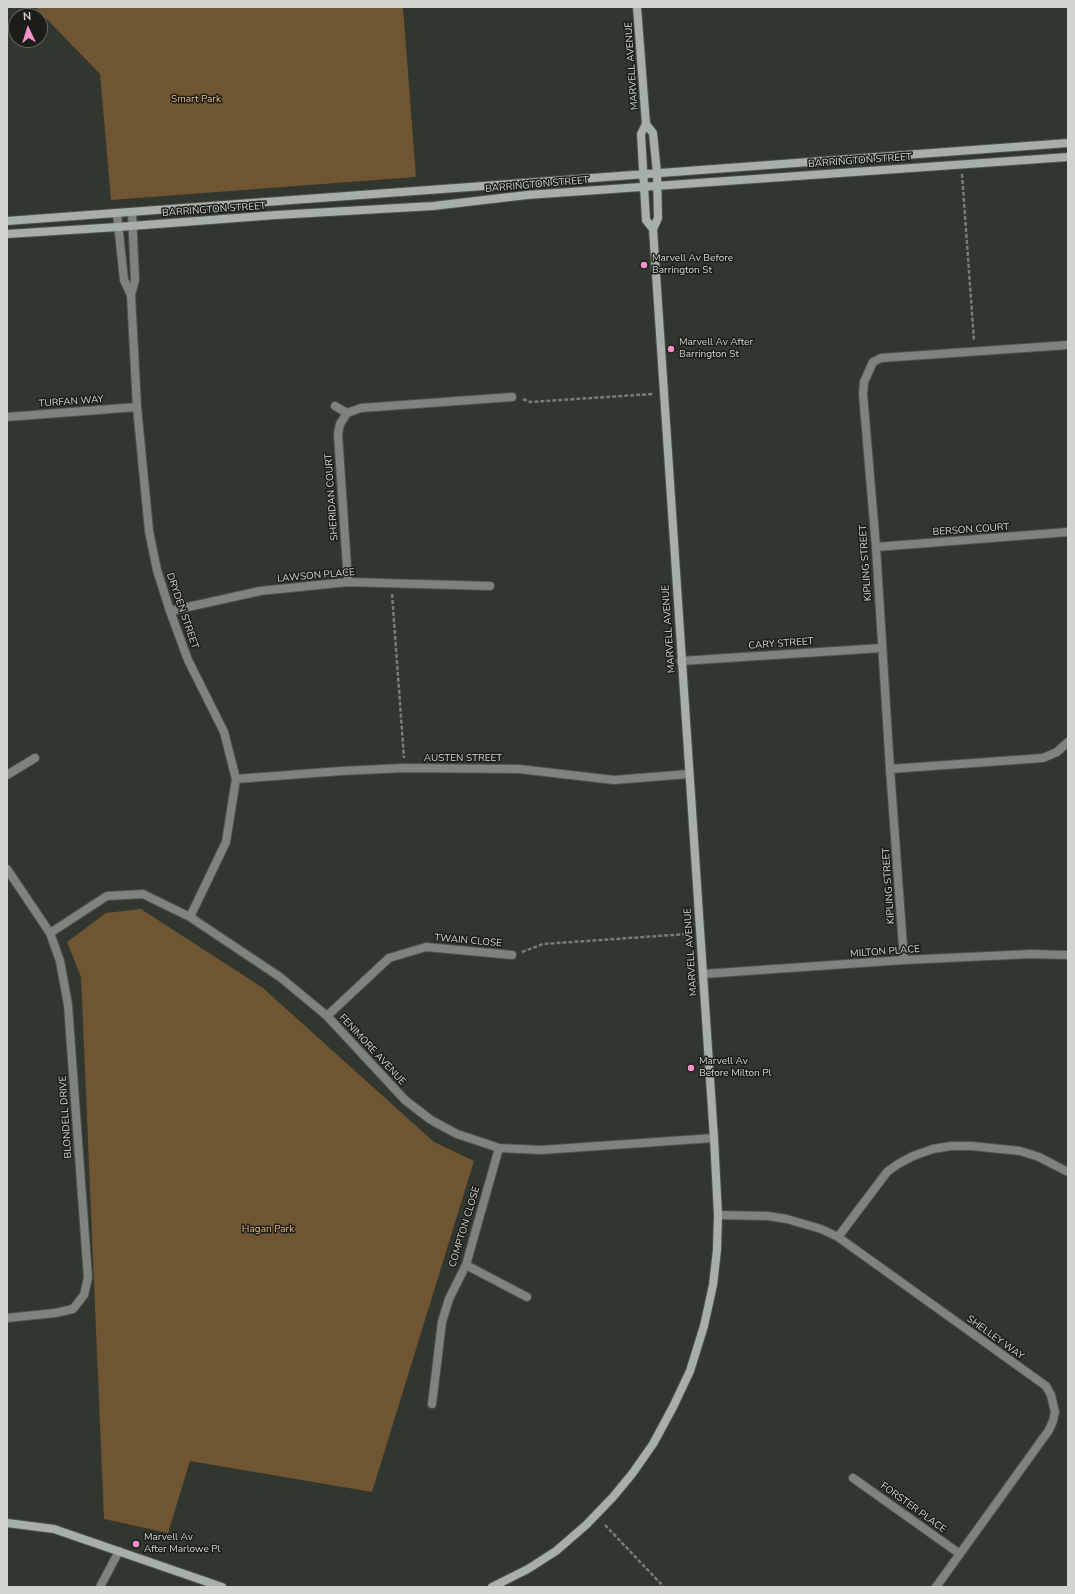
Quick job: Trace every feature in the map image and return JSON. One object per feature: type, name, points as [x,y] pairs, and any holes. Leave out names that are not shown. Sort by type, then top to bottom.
[{"type":"street","name":"MARVELL AVENUE","points":[[637,7],[646,124],[641,134],[646,220],[653,229]]},
{"type":"street","name":"MARVELL AVENUE","points":[[492,1587],[528,1569],[556,1551],[586,1525],[614,1497],[653,1444],[690,1371],[704,1326],[713,1285],[717,1250],[718,1214],[714,1138],[653,229],[658,218],[658,186],[654,133],[646,124]]},
{"type":"street","name":"BARRINGTON STREET","points":[[7,221],[1068,143]]},
{"type":"street","name":"BARRINGTON STREET","points":[[7,234],[276,215],[433,206],[527,195],[1068,156]]},
{"type":"street","name":"DRYDEN STREET","points":[[132,213],[135,280],[131,295],[137,407],[149,530],[157,570],[170,611],[188,660],[224,732],[236,779],[226,842],[190,917]]},
{"type":"street","name":"DRYDEN STREET","points":[[117,214],[124,280],[131,295]]},
{"type":"street","name":"KIPLING STREET","points":[[904,960],[876,547],[863,394],[864,382],[873,362],[881,358],[1068,345]]},
{"type":"street","points":[[335,406],[347,414],[361,408],[512,397]]},
{"type":"street","name":"TURFAN WAY","points":[[7,417],[137,407]]},
{"type":"street","name":"SHERIDAN COURT","points":[[347,414],[340,424],[338,434],[348,582]]},
{"type":"street","name":"BERSON COURT","points":[[876,547],[1068,532]]},
{"type":"street","name":"LAWSON PLACE","points":[[170,611],[260,591],[348,582],[490,586]]},
{"type":"street","name":"CARY STREET","points":[[681,661],[882,648]]},
{"type":"street","points":[[890,769],[1043,758],[1057,752],[1068,742]]},
{"type":"street","points":[[7,775],[35,758]]},
{"type":"street","name":"AUSTEN STREET","points":[[236,779],[404,768],[519,769],[614,780],[689,774]]},
{"type":"street","name":"BLONDELL DRIVE","points":[[7,869],[50,933],[60,961],[68,1005],[88,1278],[84,1295],[73,1309],[55,1313],[7,1318]]},
{"type":"street","name":"FENIMORE AVENUE","points":[[50,933],[107,896],[143,894],[190,917],[280,977],[327,1016],[405,1100],[431,1120],[457,1134],[499,1148],[541,1150],[714,1138]]},
{"type":"street","name":"TWAIN CLOSE","points":[[327,1016],[389,958],[426,947],[512,955]]},
{"type":"street","name":"MILTON PLACE","points":[[703,974],[904,960],[1031,954],[1068,955]]},
{"type":"street","points":[[838,1237],[887,1172],[898,1164],[933,1149],[951,1146],[972,1146],[1020,1151],[1039,1157],[1068,1172]]},
{"type":"street","name":"COMPTON CLOSE","points":[[432,1404],[442,1322],[449,1298],[466,1265],[499,1148]]},
{"type":"street","name":"SHELLEY WAY","points":[[718,1214],[768,1216],[787,1219],[814,1226],[838,1237],[1046,1386],[1051,1395],[1055,1412],[1053,1422],[1049,1430],[936,1587]]},
{"type":"street","points":[[466,1265],[527,1296]]},
{"type":"street","name":"FORSTER PLACE","points":[[853,1478],[960,1554]]},
{"type":"street","points":[[7,1523],[54,1529],[222,1587]]},
{"type":"street","points":[[100,1587],[119,1552]]},
{"type":"path","points":[[961,170],[975,352]]},
{"type":"path","points":[[512,397],[530,402],[664,393]]},
{"type":"path","points":[[391,583],[404,768]]},
{"type":"path","points":[[512,955],[531,950],[543,944],[687,934]]},
{"type":"path","points":[[605,1525],[664,1587]]},
{"type":"green space","name":"Smart Park","points":[[35,7],[403,7],[416,177],[111,200],[100,74],[48,20],[48,8]]},
{"type":"green space","name":"Hagan Park","points":[[141,909],[263,988],[434,1142],[474,1161],[372,1492],[190,1461],[168,1533],[104,1519],[81,977],[67,942],[106,913]]},
{"type":"place","name":"Marvell Av Before Barrington St","points":[[644,265]]},
{"type":"place","name":"Marvell Av After Barrington St","points":[[671,349]]},
{"type":"place","name":"Marvell Av Before Milton Pl","points":[[691,1068]]},
{"type":"place","name":"Marvell Av After Marlowe Pl","points":[[136,1544]]}]
